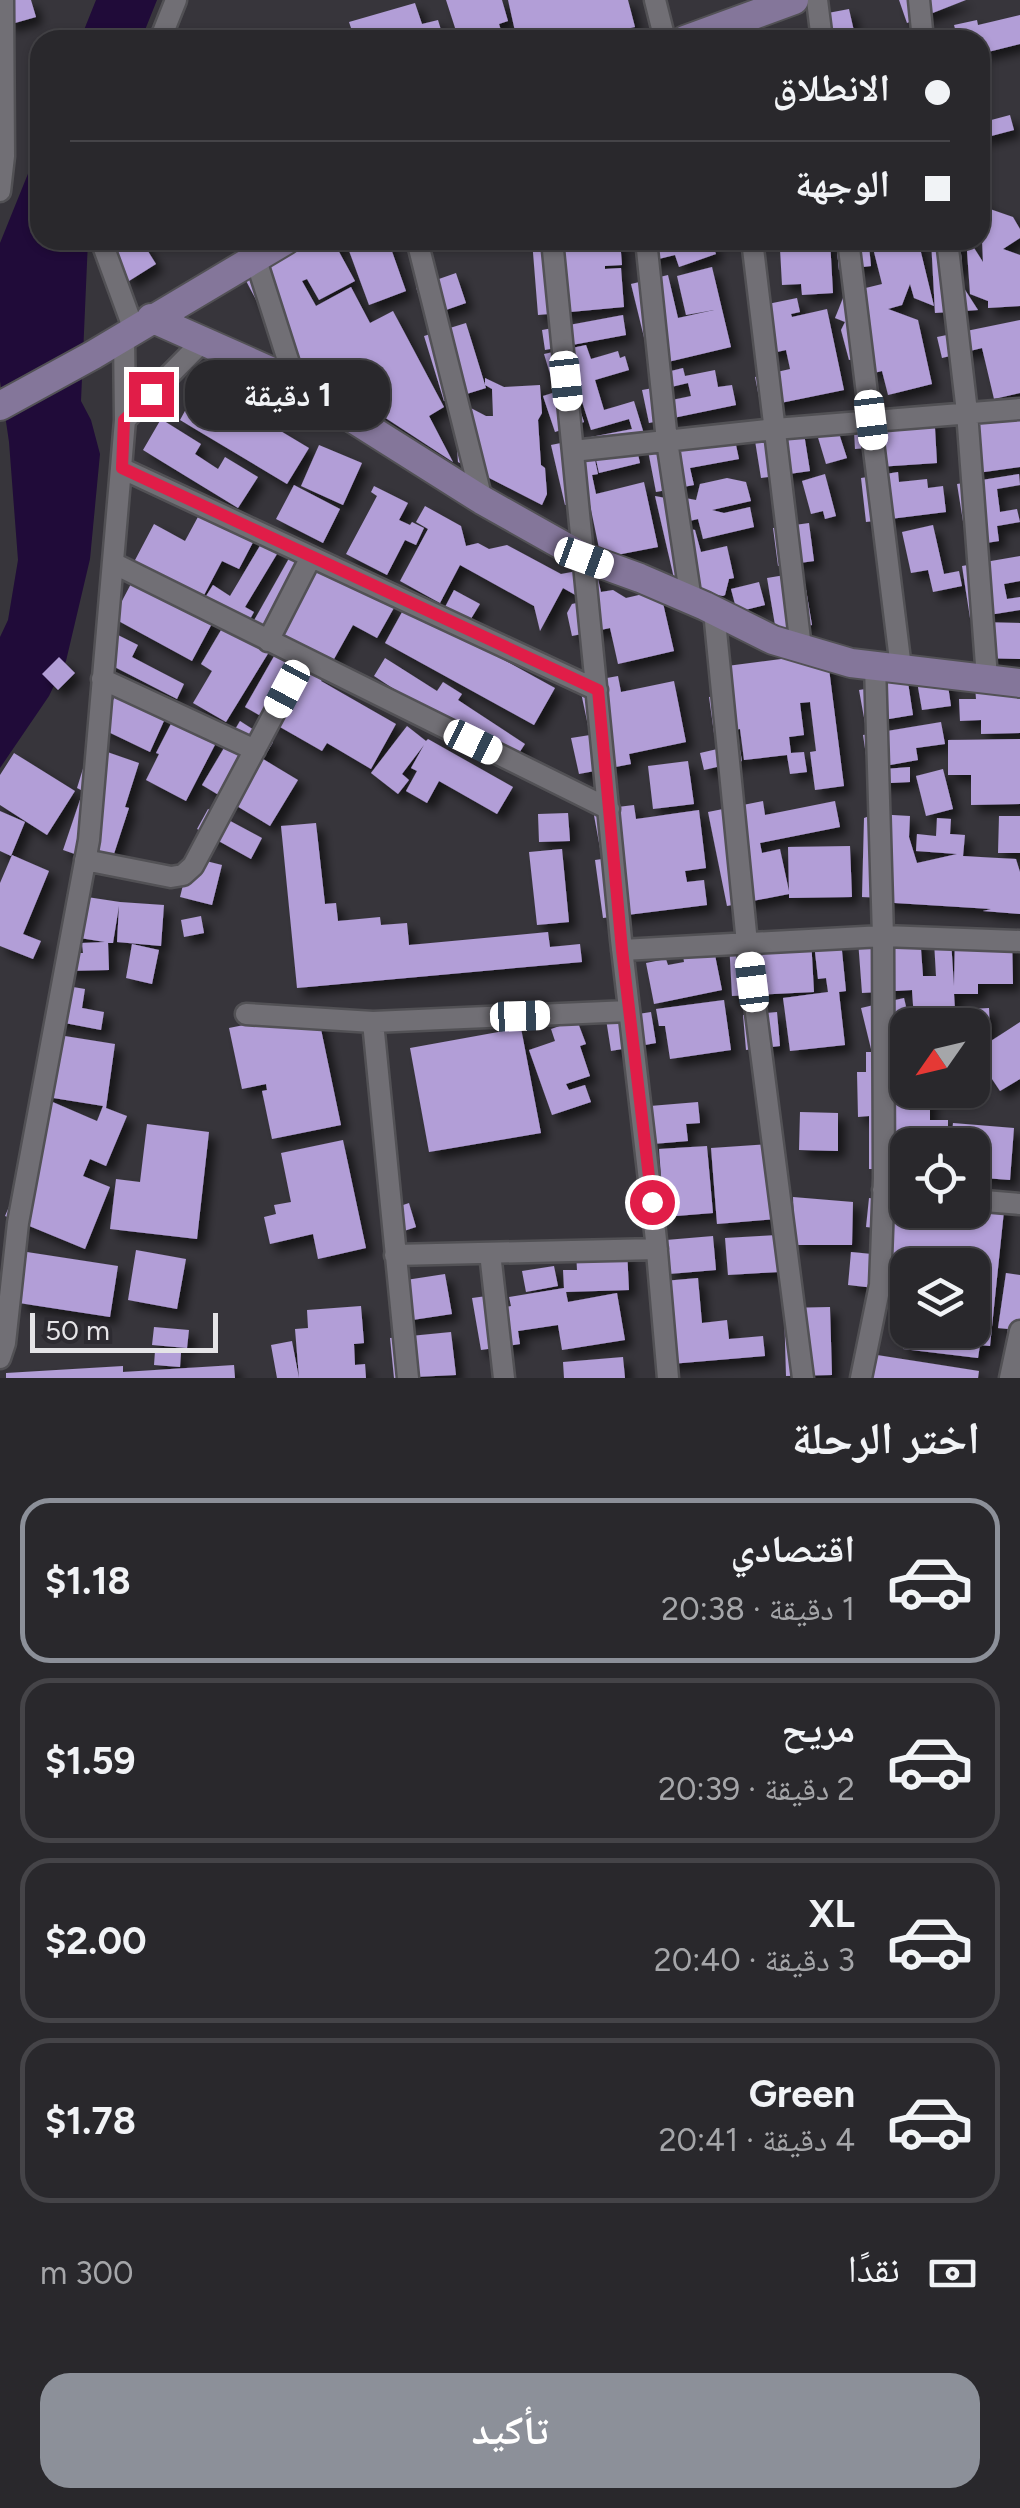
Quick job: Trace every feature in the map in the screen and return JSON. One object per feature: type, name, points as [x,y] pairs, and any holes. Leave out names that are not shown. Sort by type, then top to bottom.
[{"type":"street","points":[[164,30],[176,0]]},
{"type":"street","points":[[655,0],[663,30]]},
{"type":"street","points":[[732,30],[794,0]]},
{"type":"street","points":[[817,0],[821,30]]},
{"type":"street","points":[[919,0],[923,30]]},
{"type":"street","points":[[0,192],[4,156],[2,4]]},
{"type":"street","points":[[0,1358],[10,1308],[18,1223],[85,860],[124,420],[136,328],[103,250]]},
{"type":"street","points":[[0,406],[268,250]]},
{"type":"street","points":[[420,250],[482,500]]},
{"type":"street","points":[[553,250],[668,1378]]},
{"type":"street","points":[[647,250],[667,441],[702,606],[803,1378]]},
{"type":"street","points":[[753,250],[800,648]]},
{"type":"street","points":[[849,250],[871,420],[888,667],[880,1286],[862,1378]]},
{"type":"street","points":[[948,250],[967,412],[987,678]]},
{"type":"street","points":[[255,257],[295,382]]},
{"type":"street","points":[[136,328],[204,340],[295,382],[482,500],[584,558],[773,640],[851,663],[1020,682]]},
{"type":"street","points":[[124,420],[204,340]]},
{"type":"street","points":[[573,451],[775,428],[1020,409]]},
{"type":"street","points":[[122,468],[598,690]]},
{"type":"street","points":[[268,641],[311,557]]},
{"type":"street","points":[[113,563],[609,808]]},
{"type":"street","points":[[85,860],[171,877],[183,875],[193,866],[303,658]]},
{"type":"street","points":[[102,679],[255,750]]},
{"type":"street","points":[[622,950],[883,936],[1020,941]]},
{"type":"street","points":[[246,1014],[373,1022],[630,1012]]},
{"type":"street","points":[[373,1022],[408,1378]]},
{"type":"street","points":[[883,1190],[890,1191]]},
{"type":"street","points":[[990,1202],[1020,1204]]},
{"type":"street","points":[[394,1254],[657,1249]]},
{"type":"street","points":[[490,1253],[504,1378]]},
{"type":"street","points":[[1010,1378],[1020,1331]]},
{"type":"shaded area","points":[[96,0],[157,0],[145,30],[84,30]]},
{"type":"shaded area","points":[[30,169],[30,250],[88,250],[81,401],[91,420],[100,454],[90,559],[66,661],[49,696],[0,768],[0,637],[8,620],[18,560],[0,381],[0,243]]},
{"type":"building","points":[[0,0],[31,0],[36,17],[8,25]]},
{"type":"building","points":[[446,0],[502,0],[508,21],[499,24],[501,30],[456,30]]},
{"type":"building","points":[[508,0],[628,0],[635,27],[622,30],[515,30]]},
{"type":"building","points":[[899,0],[966,0],[907,23]]},
{"type":"building","points":[[415,3],[422,24],[438,20],[441,30],[352,30],[349,22]]},
{"type":"building","points":[[849,9],[854,30],[815,30],[812,16]]},
{"type":"building","points":[[1020,15],[1020,44],[990,52],[990,30],[955,30],[954,25],[977,20],[978,25]]},
{"type":"building","points":[[1010,115],[1014,130],[990,136],[990,120]]},
{"type":"building","points":[[990,209],[1013,217],[1020,238],[1003,249],[1020,255],[1020,306],[988,308],[988,301],[970,294],[966,250],[975,250],[983,262],[982,250],[990,250]]},
{"type":"building","points":[[147,250],[156,264],[129,281],[111,252]]},
{"type":"building","points":[[295,250],[338,250],[355,281],[319,300],[307,279],[302,281],[316,306],[351,287],[370,323],[393,311],[444,407],[429,416],[453,462],[361,402],[353,387],[338,395],[282,359],[269,335],[273,332],[244,277]]},
{"type":"building","points":[[349,250],[392,250],[406,291],[369,305]]},
{"type":"building","points":[[533,250],[621,250],[622,265],[605,269],[621,268],[624,307],[538,315]]},
{"type":"building","points":[[635,250],[715,250],[716,254],[679,267],[675,255],[638,264]]},
{"type":"building","points":[[780,250],[831,250],[833,293],[802,295],[801,284],[782,285]]},
{"type":"building","points":[[837,250],[869,250],[871,266],[839,270]]},
{"type":"building","points":[[874,250],[920,250],[934,306],[914,298],[910,284],[902,305],[888,309],[918,320],[932,384],[888,395],[882,371],[870,374],[865,356],[849,360],[841,330],[845,322],[835,318],[845,293],[882,284]]},
{"type":"building","points":[[932,250],[961,250],[962,268],[947,277],[960,282],[978,310],[935,313]]},
{"type":"building","points":[[712,267],[731,347],[651,366],[631,284],[668,275],[678,318],[714,310],[686,315],[677,276]]},
{"type":"building","points":[[456,273],[466,303],[426,317],[416,287]]},
{"type":"building","points":[[797,298],[800,312],[791,314],[792,317],[827,309],[844,390],[761,407],[755,377],[790,369],[786,350],[768,354],[758,306]]},
{"type":"building","points":[[623,315],[626,335],[545,350],[542,330]]},
{"type":"building","points":[[1020,320],[1020,393],[994,399],[982,348],[942,358],[937,337]]},
{"type":"building","points":[[466,323],[486,388],[444,401],[424,336]]},
{"type":"building","points":[[586,345],[591,359],[618,351],[620,358],[625,356],[629,370],[595,380],[604,410],[634,401],[644,434],[634,437],[640,463],[599,473],[591,437],[632,429],[629,419],[591,430],[579,392],[574,393],[584,422],[555,432],[543,396],[571,387],[568,379],[553,384],[544,354]]},
{"type":"building","points":[[683,368],[685,376],[715,370],[718,387],[732,385],[736,405],[649,423],[642,390],[664,386],[667,401],[691,396],[688,383],[667,388],[663,373]]},
{"type":"building","points":[[485,378],[504,387],[540,385],[542,413],[538,420],[547,494],[542,505],[458,462],[456,432],[465,405],[493,416],[492,389],[485,385]]},
{"type":"building","points":[[217,393],[309,448],[287,484],[180,420],[186,409],[201,418]]},
{"type":"building","points":[[1020,409],[1020,467],[963,475],[955,417]]},
{"type":"building","points":[[934,411],[937,463],[878,467],[877,447],[855,449],[854,431]]},
{"type":"building","points":[[801,415],[810,471],[761,478],[752,422]]},
{"type":"building","points":[[833,415],[847,458],[826,464],[813,421]]},
{"type":"building","points":[[161,419],[201,444],[195,454],[218,469],[225,457],[258,477],[238,508],[143,450]]},
{"type":"building","points":[[733,431],[739,459],[690,468],[694,485],[656,492],[645,435]]},
{"type":"building","points":[[590,437],[598,474],[592,475],[596,494],[644,482],[658,547],[601,558],[589,500],[565,505],[551,445]]},
{"type":"building","points":[[319,445],[362,463],[343,505],[301,486]]},
{"type":"building","points":[[898,472],[899,482],[927,479],[928,488],[943,486],[946,512],[866,522],[861,478]]},
{"type":"building","points":[[825,474],[836,516],[825,519],[823,511],[811,514],[802,481]]},
{"type":"building","points":[[1019,474],[1020,485],[997,489],[1000,512],[1017,509],[1020,522],[997,526],[999,541],[967,546],[957,484]]},
{"type":"building","points":[[727,478],[746,482],[751,501],[712,510],[724,513],[750,507],[754,527],[703,539],[698,519],[672,525],[695,530],[701,552],[727,546],[734,578],[729,579],[723,596],[676,587],[655,496],[696,500],[700,484]]},
{"type":"building","points":[[294,485],[340,509],[323,543],[276,519]]},
{"type":"building","points":[[374,486],[408,503],[399,520],[424,528],[416,545],[405,540],[387,575],[346,554],[377,496],[371,492]]},
{"type":"building","points":[[425,506],[461,526],[466,546],[478,543],[489,549],[507,545],[561,574],[582,570],[598,579],[601,592],[613,590],[626,598],[660,590],[674,651],[618,664],[610,628],[572,636],[567,613],[572,604],[586,601],[563,588],[540,631],[534,606],[460,565],[440,603],[400,581],[428,529],[416,522]]},
{"type":"building","points":[[199,515],[227,530],[235,516],[260,529],[239,569],[222,561],[202,599],[134,562],[154,524],[185,541]]},
{"type":"building","points":[[809,523],[814,561],[778,566],[773,528]]},
{"type":"building","points":[[933,525],[944,574],[959,571],[962,586],[933,592],[928,570],[911,573],[902,532]]},
{"type":"building","points":[[264,539],[280,549],[245,607],[254,612],[249,621],[206,596],[213,585],[230,596]]},
{"type":"building","points":[[292,553],[395,606],[377,638],[353,625],[329,668],[252,624]]},
{"type":"building","points":[[1020,556],[1020,581],[1004,584],[1007,599],[1020,597],[1020,610],[970,618],[962,566]]},
{"type":"building","points":[[803,572],[812,625],[776,631],[767,578]]},
{"type":"building","points":[[133,580],[215,618],[192,661],[113,618]]},
{"type":"building","points":[[759,582],[765,605],[737,612],[731,589]]},
{"type":"building","points":[[454,590],[480,604],[469,622],[444,609]]},
{"type":"building","points":[[407,603],[555,688],[534,725],[385,643]]},
{"type":"building","points":[[978,622],[1020,623],[1020,659],[978,658]]},
{"type":"building","points":[[224,625],[269,652],[226,722],[193,703],[212,671],[201,664]]},
{"type":"building","points":[[112,632],[138,645],[132,657],[184,684],[177,699],[99,659]]},
{"type":"building","points":[[277,651],[396,724],[371,769],[327,743],[322,751],[245,707]]},
{"type":"building","points":[[827,653],[844,786],[815,790],[810,752],[816,751],[810,702],[800,703],[804,735],[789,737],[791,753],[804,752],[807,772],[790,774],[787,755],[744,760],[740,729],[714,733],[709,697],[731,694],[727,666]]},
{"type":"building","points":[[59,657],[75,673],[58,690],[42,674]]},
{"type":"building","points":[[385,658],[437,691],[443,682],[462,694],[458,700],[525,744],[511,765],[374,676]]},
{"type":"building","points":[[906,669],[913,715],[865,723],[859,690],[884,686],[881,673]]},
{"type":"building","points":[[946,672],[951,706],[922,710],[916,676]]},
{"type":"building","points":[[618,676],[621,692],[674,681],[686,742],[629,754],[631,764],[579,774],[571,738],[590,735],[579,683]]},
{"type":"building","points":[[1020,685],[1020,733],[981,734],[981,720],[960,721],[959,699],[976,699],[975,686]]},
{"type":"building","points":[[115,696],[168,712],[150,752],[100,728]]},
{"type":"building","points":[[175,716],[218,739],[186,801],[146,780]]},
{"type":"building","points":[[240,721],[273,742],[263,759],[298,780],[270,826],[202,785]]},
{"type":"building","points":[[941,722],[945,744],[916,748],[918,760],[868,769],[863,735]]},
{"type":"building","points":[[407,726],[426,741],[513,787],[497,814],[439,781],[427,803],[406,791],[417,771],[411,768],[424,745],[402,774],[409,780],[398,794],[371,773]]},
{"type":"building","points":[[1020,739],[1020,804],[971,805],[971,775],[948,775],[948,740]]},
{"type":"building","points":[[739,744],[742,761],[704,770],[700,753]]},
{"type":"building","points":[[90,746],[139,763],[110,866],[63,850],[83,791],[77,788]]},
{"type":"building","points":[[14,753],[75,791],[47,835],[0,805],[0,775]]},
{"type":"building","points":[[688,761],[694,804],[653,809],[648,766]]},
{"type":"building","points":[[910,767],[910,782],[872,784],[872,770]]},
{"type":"building","points":[[943,769],[953,809],[926,816],[916,776]]},
{"type":"building","points":[[763,801],[765,815],[835,801],[840,827],[760,843],[762,853],[780,849],[789,891],[788,847],[850,846],[852,897],[789,898],[789,894],[727,906],[708,812]]},
{"type":"building","points":[[634,805],[636,819],[699,810],[706,868],[685,871],[687,882],[704,880],[707,905],[603,918],[595,860],[602,859],[593,810]]},
{"type":"building","points":[[208,809],[262,838],[251,859],[197,829]]},
{"type":"building","points":[[0,811],[25,822],[11,856],[0,851]]},
{"type":"building","points":[[568,813],[570,841],[539,842],[538,814]]},
{"type":"building","points":[[875,814],[910,816],[909,837],[917,863],[957,854],[916,851],[917,834],[936,836],[937,818],[951,819],[950,834],[965,835],[963,856],[1016,859],[1020,872],[1020,914],[879,902],[889,898],[862,897],[864,818]]},
{"type":"building","points":[[999,816],[1020,816],[1020,853],[998,853]]},
{"type":"building","points":[[316,823],[325,904],[336,903],[338,921],[380,917],[381,925],[407,923],[409,945],[548,932],[550,947],[580,944],[582,962],[297,988],[281,826]]},
{"type":"building","points":[[562,849],[569,922],[537,925],[529,852]]},
{"type":"building","points":[[12,855],[49,871],[23,934],[41,941],[33,959],[0,946],[0,883]]},
{"type":"building","points":[[190,857],[222,865],[212,905],[180,897]]},
{"type":"building","points":[[67,894],[164,905],[161,946],[117,942],[119,906],[113,943],[108,943],[109,970],[65,971],[65,953],[83,953],[82,943],[105,942],[61,935]]},
{"type":"building","points":[[201,916],[204,933],[184,937],[181,920]]},
{"type":"building","points":[[920,936],[923,976],[936,976],[934,941],[951,940],[954,986],[955,936],[1012,937],[1013,984],[978,984],[978,994],[954,994],[955,1008],[913,1008],[912,990],[862,993],[858,940]]},
{"type":"building","points":[[811,938],[814,992],[732,996],[729,942]]},
{"type":"building","points":[[712,940],[722,990],[654,1004],[646,963],[666,959],[668,965],[684,962],[681,943]]},
{"type":"building","points":[[841,941],[846,991],[839,992],[845,1045],[790,1051],[783,998],[828,992],[826,978],[818,979],[814,943]]},
{"type":"building","points":[[132,944],[159,950],[152,984],[126,978]]},
{"type":"building","points":[[55,984],[85,989],[82,1008],[104,1012],[101,1030],[49,1020]]},
{"type":"building","points":[[904,998],[906,1008],[890,1008],[890,1044],[871,1049],[861,1008]]},
{"type":"building","points":[[724,1000],[731,1050],[670,1059],[665,1026],[659,1026],[656,1009]]},
{"type":"building","points":[[317,1010],[341,1125],[272,1139],[262,1091],[267,1090],[266,1084],[242,1089],[229,1028]]},
{"type":"building","points":[[651,1012],[656,1043],[611,1051],[606,1019]]},
{"type":"building","points":[[777,1012],[780,1046],[746,1050],[743,1015]]},
{"type":"building","points":[[577,1020],[586,1044],[580,1046],[590,1076],[566,1084],[569,1090],[585,1085],[591,1102],[552,1115],[529,1050],[555,1041],[551,1029]]},
{"type":"building","points":[[1020,1022],[1020,1079],[1000,1091],[990,1076],[990,1042]]},
{"type":"building","points":[[521,1028],[541,1133],[429,1152],[410,1048]]},
{"type":"building","points":[[46,1033],[115,1044],[106,1108],[127,1116],[106,1166],[90,1159],[83,1176],[110,1187],[85,1249],[5,1216],[48,1100],[97,1121],[103,1106],[41,1096]]},
{"type":"building","points":[[866,1052],[890,1052],[890,1108],[930,1108],[930,1120],[948,1120],[948,1128],[890,1128],[890,1169],[869,1169],[869,1116],[858,1117],[857,1072],[866,1072]]},
{"type":"building","points":[[698,1102],[700,1123],[686,1124],[688,1141],[653,1144],[650,1106]]},
{"type":"building","points":[[800,1112],[838,1113],[838,1151],[799,1150]]},
{"type":"building","points":[[953,1123],[1014,1128],[1010,1180],[990,1178],[990,1128],[953,1128]]},
{"type":"building","points":[[147,1124],[209,1132],[197,1239],[110,1229],[116,1179],[140,1182]]},
{"type":"building","points":[[343,1140],[366,1248],[318,1259],[313,1234],[270,1244],[264,1217],[276,1214],[274,1205],[291,1202],[281,1153]]},
{"type":"building","points":[[770,1144],[776,1219],[717,1224],[711,1148]]},
{"type":"building","points":[[707,1146],[713,1213],[664,1217],[659,1149]]},
{"type":"building","points":[[793,1197],[853,1202],[852,1245],[795,1245]]},
{"type":"building","points":[[869,1198],[890,1200],[890,1228],[990,1228],[990,1205],[1005,1201],[990,1346],[990,1248],[890,1248],[890,1290],[848,1285],[851,1252],[872,1254],[874,1241],[892,1243],[893,1230],[866,1227]]},
{"type":"building","points":[[409,1203],[416,1227],[404,1231],[397,1207]]},
{"type":"building","points":[[777,1235],[779,1272],[728,1275],[725,1238]]},
{"type":"building","points":[[713,1236],[716,1270],[669,1274],[666,1240]]},
{"type":"building","points":[[136,1250],[186,1259],[177,1309],[128,1300]]},
{"type":"building","points":[[627,1250],[629,1290],[566,1292],[568,1302],[617,1293],[625,1340],[562,1350],[558,1325],[518,1331],[520,1344],[481,1350],[472,1298],[487,1296],[490,1310],[511,1306],[509,1297],[564,1288],[563,1270],[577,1270],[576,1252]]},
{"type":"building","points":[[27,1252],[118,1266],[110,1317],[19,1303]]},
{"type":"building","points":[[554,1266],[558,1286],[526,1292],[522,1271]]},
{"type":"building","points":[[1006,1273],[1020,1275],[1020,1378],[1009,1352],[1005,1351],[1008,1329],[998,1328]]},
{"type":"building","points":[[445,1274],[452,1314],[399,1322],[393,1282]]},
{"type":"building","points":[[698,1278],[702,1323],[727,1320],[729,1339],[763,1336],[765,1356],[659,1365],[652,1282]]},
{"type":"building","points":[[361,1306],[364,1343],[354,1344],[355,1365],[365,1364],[366,1378],[299,1378],[295,1329],[308,1328],[307,1310]]},
{"type":"building","points":[[830,1307],[832,1375],[786,1376],[784,1308]]},
{"type":"building","points":[[154,1327],[189,1330],[187,1348],[152,1345]]},
{"type":"building","points":[[451,1332],[456,1375],[394,1378],[390,1338]]},
{"type":"building","points":[[292,1341],[299,1378],[277,1378],[271,1345]]},
{"type":"building","points":[[903,1348],[980,1348],[978,1358]]},
{"type":"building","points":[[155,1351],[181,1353],[180,1367],[154,1365]]},
{"type":"building","points":[[858,1352],[979,1371],[978,1378],[860,1378]]},
{"type":"building","points":[[623,1357],[625,1378],[564,1378],[563,1362]]},
{"type":"building","points":[[234,1365],[235,1378],[6,1378],[6,1373],[123,1366],[123,1372]]},
{"type":"route","points":[[151,394],[124,420],[122,468],[598,690],[622,950],[652,1202]]}]
